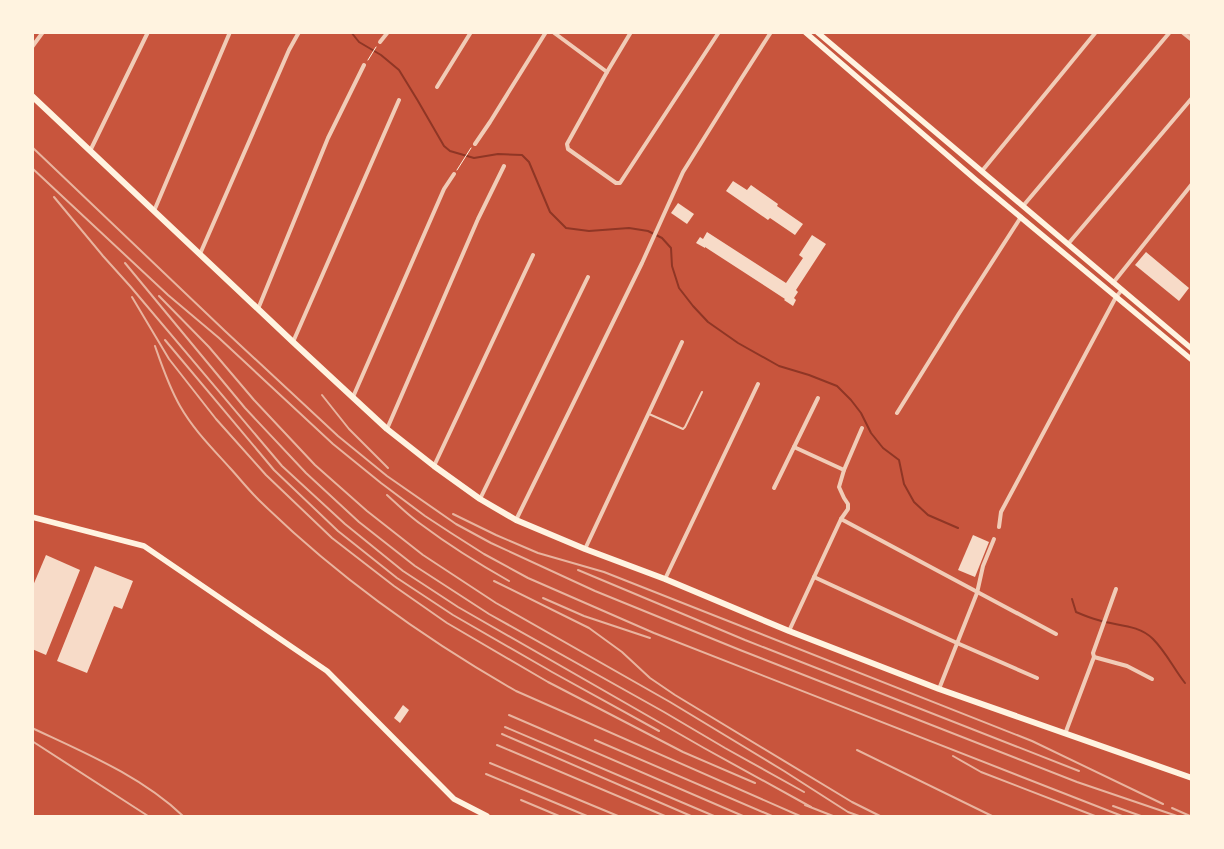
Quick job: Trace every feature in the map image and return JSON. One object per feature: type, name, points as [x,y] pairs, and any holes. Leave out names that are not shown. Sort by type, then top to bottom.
[{"type":"main road","points":[[805,32],[1192,360]]},
{"type":"main road","points":[[817,32],[1192,349]]},
{"type":"main road","points":[[32,96],[352,398],[387,429],[480,499],[516,520],[585,549],[666,579],[789,631],[939,689],[1192,778]]},
{"type":"main road","points":[[32,517],[144,546],[327,671],[454,799],[486,816]]},
{"type":"street","points":[[32,47],[43,32]]},
{"type":"street","points":[[90,151],[148,32]]},
{"type":"street","points":[[154,211],[230,32]]},
{"type":"street","points":[[200,254],[289,50],[299,32]]},
{"type":"street","points":[[380,42],[388,32]]},
{"type":"street","points":[[437,87],[471,32]]},
{"type":"street","points":[[474,144],[546,32]]},
{"type":"street","points":[[553,32],[607,72]]},
{"type":"street","points":[[631,32],[567,144],[568,149],[616,183],[620,183],[719,32]]},
{"type":"street","points":[[516,520],[642,263],[683,172],[771,32]]},
{"type":"street","points":[[982,171],[1096,32]]},
{"type":"street","points":[[1023,206],[1170,32]]},
{"type":"street","points":[[1182,32],[1192,40]]},
{"type":"street","points":[[258,309],[328,138],[364,65]]},
{"type":"street","points":[[1068,244],[1192,98]]},
{"type":"street","points":[[293,342],[398,100]]},
{"type":"street","points":[[387,429],[478,219],[504,166]]},
{"type":"street","points":[[352,398],[444,189],[454,174]]},
{"type":"street","points":[[1113,283],[1192,184]]},
{"type":"street","points":[[897,413],[1021,217]]},
{"type":"street","points":[[434,466],[534,255]]},
{"type":"street","points":[[480,499],[588,277]]},
{"type":"street","points":[[999,527],[1001,512],[1116,297],[1122,291]]},
{"type":"street","points":[[585,549],[682,342]]},
{"type":"street","points":[[666,579],[758,384]]},
{"type":"street","points":[[774,488],[818,398]]},
{"type":"street","points":[[789,631],[841,519],[848,509],[848,504],[839,487],[844,470],[862,428]]},
{"type":"street","points":[[794,447],[844,470]]},
{"type":"street","points":[[841,519],[1056,634]]},
{"type":"street","points":[[939,689],[977,593],[983,566],[994,539]]},
{"type":"street","points":[[814,577],[1037,678]]},
{"type":"street","points":[[1065,734],[1094,657],[1093,653],[1116,589]]},
{"type":"street","points":[[1094,657],[1127,666],[1152,679]]},
{"type":"lane","points":[[649,414],[683,429],[686,427],[702,392]]},
{"type":"path","points":[[364,65],[376,46]]},
{"type":"path","points":[[454,174],[474,144]]},
{"type":"building","points":[[733,181],[747,190],[751,185],[803,224],[795,235],[770,218],[768,220],[726,191]]},
{"type":"building","points":[[678,203],[694,214],[687,224],[671,213]]},
{"type":"building","points":[[707,232],[786,283],[803,258],[799,255],[812,235],[826,244],[796,290],[798,292],[794,298],[796,300],[793,306],[705,247],[696,243],[700,237],[703,239]]},
{"type":"building","points":[[1146,252],[1189,288],[1179,301],[1135,265]]},
{"type":"building","points":[[973,535],[989,542],[975,577],[958,570]]},
{"type":"building","points":[[46,555],[80,570],[46,655],[32,649],[32,588]]},
{"type":"building","points":[[95,566],[133,581],[122,609],[114,606],[87,673],[57,661]]},
{"type":"building","points":[[403,705],[409,710],[400,723],[394,718]]},
{"type":"waterway","points":[[351,32],[359,42],[381,55],[399,70],[444,146],[450,151],[474,158],[498,154],[522,155],[529,162],[550,212],[566,228],[589,231],[629,228],[648,231],[662,238],[671,248],[672,266],[679,288],[708,322],[738,343],[779,366],[837,386],[861,413],[871,433],[883,448],[899,460],[904,484],[914,502],[928,515],[958,528]]},
{"type":"waterway","points":[[1072,599],[1076,612],[1105,622],[1134,628],[1147,634],[1162,649],[1185,683]]},
{"type":"railway","points":[[1186,32],[1192,37]]},
{"type":"railway","points":[[32,147],[338,436],[387,476],[456,524],[491,543],[595,591],[740,650],[1077,782],[1177,816]]},
{"type":"railway","points":[[32,168],[168,295],[219,338],[333,444],[425,516],[484,554],[528,578],[654,633],[1122,816]]},
{"type":"railway","points":[[54,197],[282,466],[345,524],[403,571],[458,607],[811,807]]},
{"type":"railway","points":[[125,263],[245,408],[306,473],[359,522],[415,566],[489,614],[804,792]]},
{"type":"railway","points":[[159,296],[209,347],[254,400],[315,465],[367,511],[423,555],[496,603],[670,702],[848,812],[859,816]]},
{"type":"railway","points":[[132,297],[169,359],[216,419],[266,475],[332,538],[394,586],[447,623],[548,682],[683,752],[755,783]]},
{"type":"railway","points":[[165,340],[274,470],[338,531],[397,578],[453,615],[659,731]]},
{"type":"railway","points":[[155,346],[169,384],[180,406],[210,446],[254,495],[321,557],[352,582],[449,650],[516,691],[800,816]]},
{"type":"railway","points":[[322,395],[349,429],[388,468]]},
{"type":"railway","points":[[387,495],[433,533],[509,581]]},
{"type":"railway","points":[[453,514],[538,553],[604,572],[1032,741],[1163,804]]},
{"type":"railway","points":[[578,570],[745,640],[1079,771]]},
{"type":"railway","points":[[494,581],[589,628],[622,652],[650,678],[675,695],[852,802],[880,816]]},
{"type":"railway","points":[[543,598],[584,616],[650,638]]},
{"type":"railway","points":[[509,715],[743,816]]},
{"type":"railway","points":[[505,727],[714,816]]},
{"type":"railway","points":[[32,728],[92,756],[131,777],[167,802],[183,816]]},
{"type":"railway","points":[[502,734],[691,816]]},
{"type":"railway","points":[[595,740],[772,816]]},
{"type":"railway","points":[[32,741],[148,816]]},
{"type":"railway","points":[[497,745],[665,816]]},
{"type":"railway","points":[[857,750],[992,816]]},
{"type":"railway","points":[[953,756],[981,772],[1095,816]]},
{"type":"railway","points":[[490,763],[618,816]]},
{"type":"railway","points":[[486,774],[587,816]]},
{"type":"railway","points":[[521,800],[559,816]]},
{"type":"railway","points":[[805,805],[833,816]]},
{"type":"railway","points":[[1113,806],[1141,816]]},
{"type":"railway","points":[[1172,808],[1190,816]]}]
